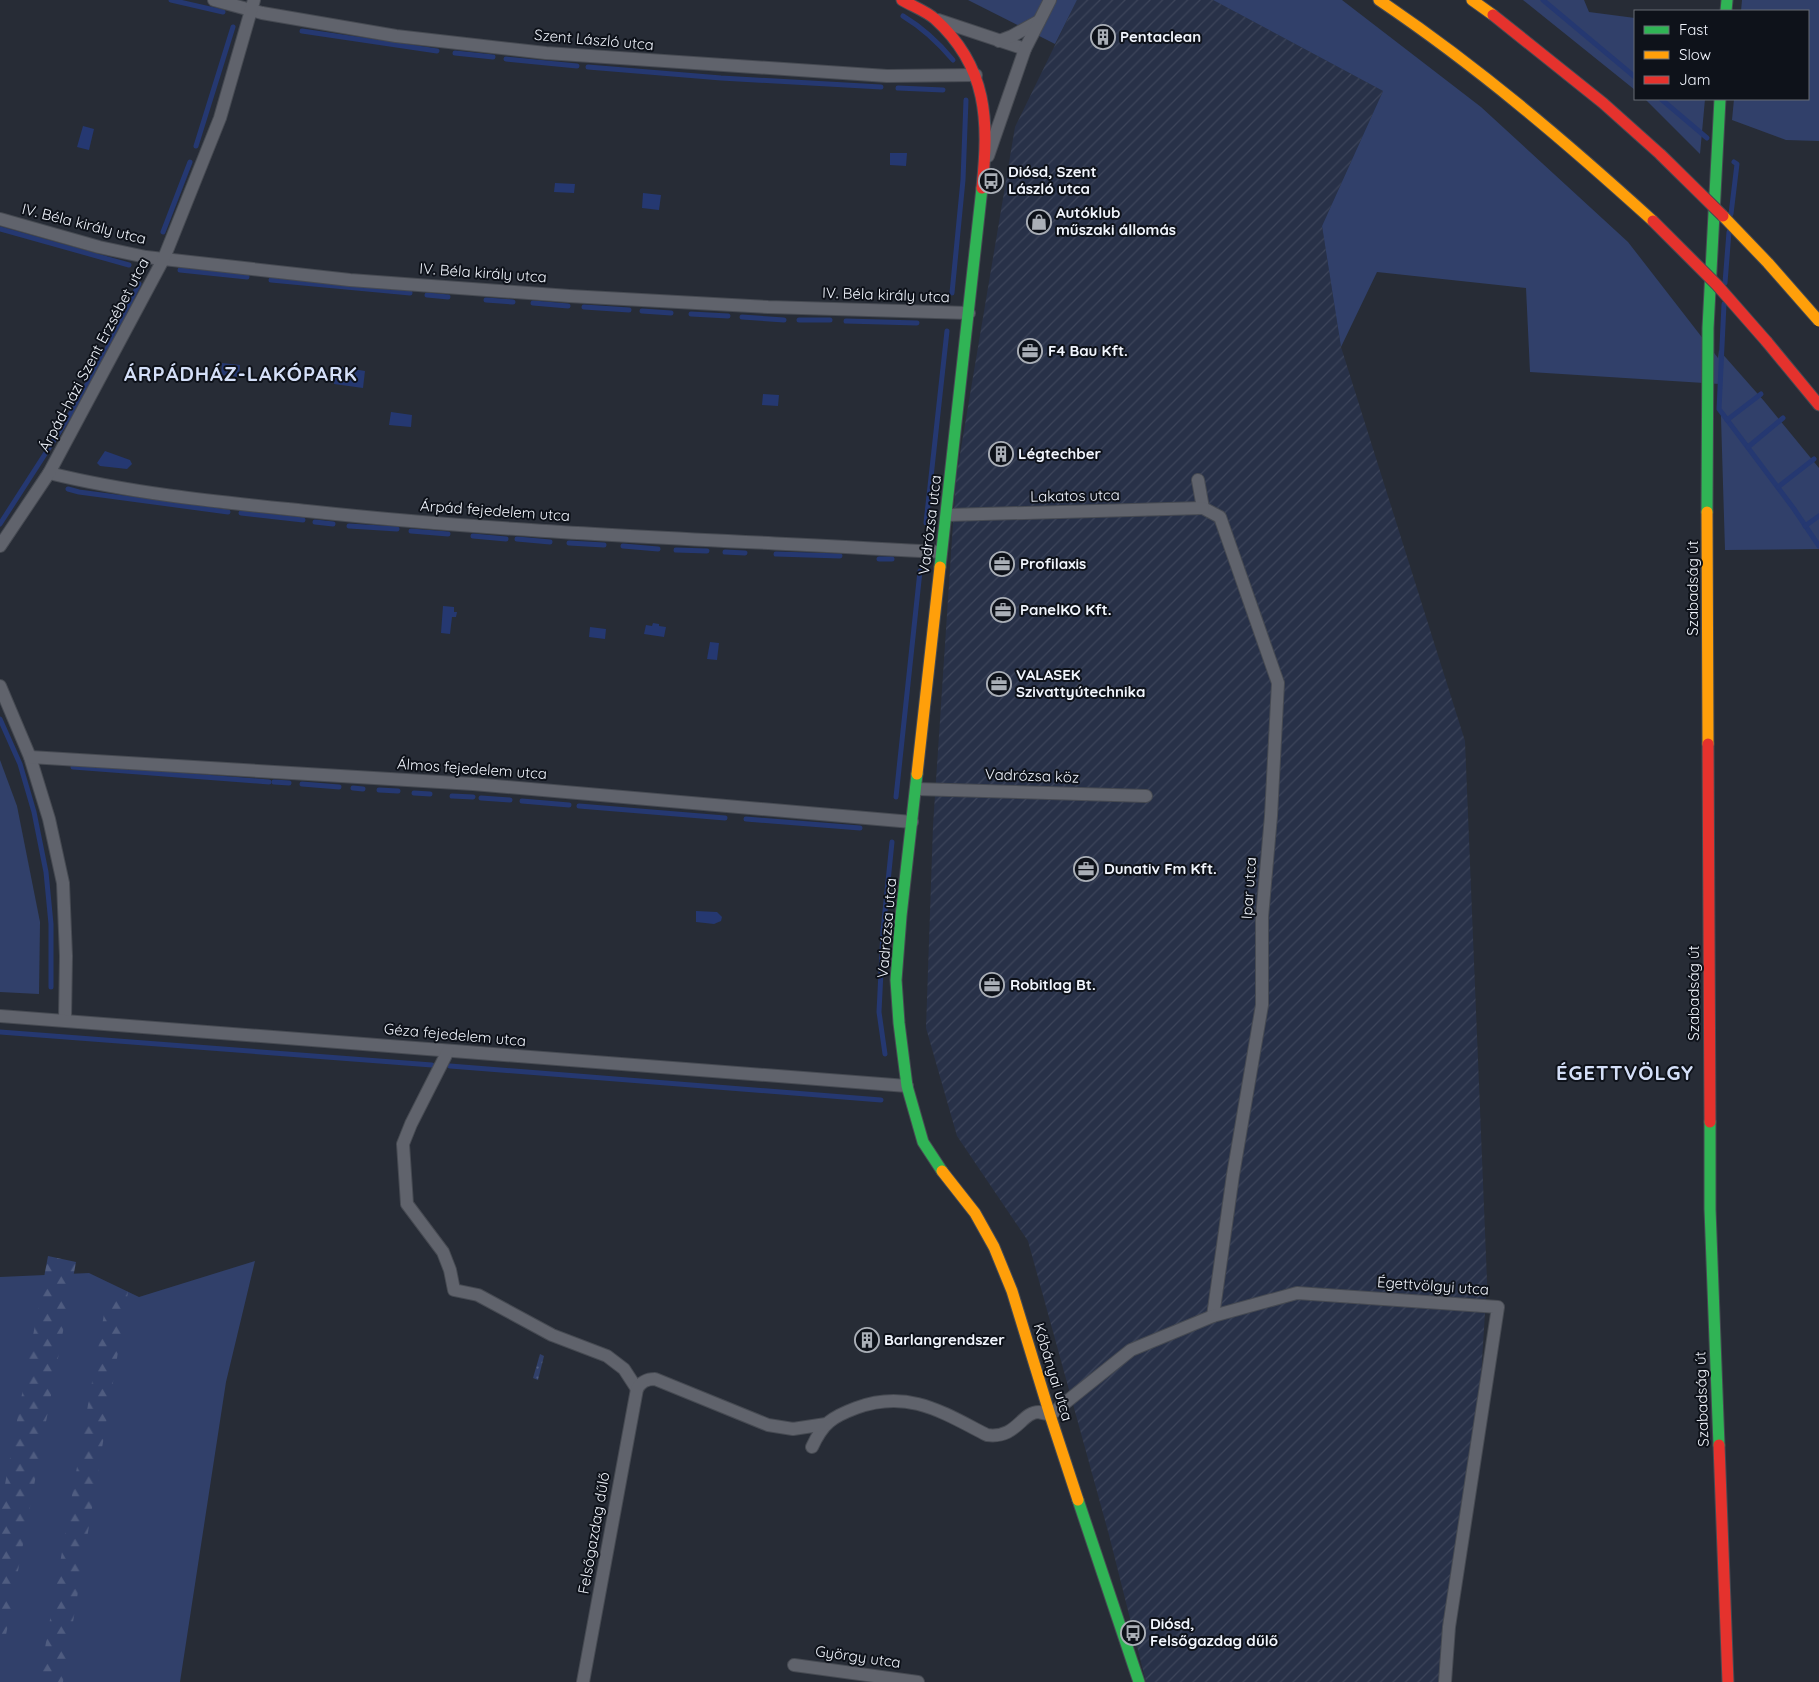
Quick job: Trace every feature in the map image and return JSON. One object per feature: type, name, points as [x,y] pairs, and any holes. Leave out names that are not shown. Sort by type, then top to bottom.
[{"type":"main road","name":"Vadrózsa utca","points":[[902,0],[934,18],[955,41],[967,58],[976,75],[982,99],[985,124],[984,170],[896,980],[899,1023],[908,1086]]},
{"type":"main road","points":[[1378,0],[1422,29],[1480,72],[1553,130],[1653,221],[1717,285],[1819,405]]},
{"type":"main road","points":[[1472,0],[1596,97],[1654,149],[1718,211],[1819,321]]},
{"type":"main road","name":"Szabadság út","points":[[1720,100],[1708,328],[1707,424],[1710,1209],[1728,1682]]},
{"type":"main road","name":"Kőbányai utca","points":[[908,1086],[923,1142],[943,1173],[975,1213],[994,1247],[1012,1291],[1050,1415],[1139,1682]]},
{"type":"street","name":"Szent László utca","points":[[214,0],[252,5],[396,36],[546,53],[887,76],[976,75]]},
{"type":"street","points":[[984,170],[1025,50],[1050,0]]},
{"type":"street","name":"Árpád-házi Szent Erzsébet utca","points":[[0,546],[49,473],[164,258],[220,118],[252,5]]},
{"type":"street","points":[[934,18],[1025,50]]},
{"type":"street","points":[[999,41],[1039,21]]},
{"type":"street","name":"IV. Béla király utca","points":[[0,219],[99,247],[146,257],[350,280],[569,296],[768,307],[969,313]]},
{"type":"street","name":"Árpád fejedelem utca","points":[[49,473],[107,486],[172,497],[364,518],[563,532],[941,552]]},
{"type":"street","points":[[1198,480],[1203,508]]},
{"type":"street","name":"Lakatos utca","points":[[948,515],[1203,508]]},
{"type":"street","name":"Ipar utca","points":[[1203,508],[1220,517],[1278,683],[1271,816],[1262,917],[1262,1005],[1233,1175],[1213,1316]]},
{"type":"street","points":[[0,686],[30,757],[49,819],[63,883],[66,956],[65,1020]]},
{"type":"street","name":"Álmos fejedelem utca","points":[[30,757],[474,784],[912,822]]},
{"type":"street","name":"Vadrózsa köz","points":[[916,788],[1146,796]]},
{"type":"street","name":"Géza fejedelem utca","points":[[0,1016],[908,1086]]},
{"type":"street","points":[[448,1051],[411,1124],[403,1144],[407,1204],[443,1252],[450,1270],[454,1290],[478,1295],[552,1335],[607,1356],[624,1370],[637,1390],[645,1381],[655,1379],[768,1425],[793,1429],[826,1424]]},
{"type":"street","name":"Égettvölgyi utca","points":[[1050,1415],[1131,1350],[1213,1316],[1297,1293],[1498,1307],[1449,1627],[1445,1682]]},
{"type":"street","name":"Felsőgazdag dűlő","points":[[583,1682],[637,1390]]},
{"type":"street","points":[[812,1447],[826,1424],[843,1413],[862,1406],[895,1400],[930,1406],[987,1435],[994,1436],[1010,1432],[1030,1414],[1038,1412],[1050,1415]]},
{"type":"street","name":"György utca","points":[[794,1665],[918,1682]]},
{"type":"shaded area","points":[[1077,0],[1213,0],[1383,91],[1322,226],[1341,347],[1465,741],[1487,1281],[1475,1472],[1449,1682],[1146,1682],[1109,1535],[1028,1241],[957,1136],[926,1028],[933,826],[956,478],[1015,127]]},
{"type":"shaded area","points":[[83,126],[94,129],[89,150],[77,147]]},
{"type":"shaded area","points":[[890,153],[907,153],[906,166],[890,165]]},
{"type":"shaded area","points":[[555,183],[575,184],[574,193],[554,192]]},
{"type":"shaded area","points":[[643,193],[661,195],[659,210],[642,208]]},
{"type":"shaded area","points":[[222,363],[240,365],[239,377],[221,375]]},
{"type":"shaded area","points":[[335,366],[365,371],[363,388],[334,384]]},
{"type":"shaded area","points":[[763,394],[779,395],[778,406],[762,405]]},
{"type":"shaded area","points":[[391,412],[412,415],[411,427],[389,425]]},
{"type":"shaded area","points":[[105,451],[130,460],[132,464],[127,469],[100,466],[97,463]]},
{"type":"shaded area","points":[[443,606],[454,607],[454,612],[457,612],[456,617],[452,617],[450,634],[441,633]]},
{"type":"shaded area","points":[[653,623],[666,627],[664,637],[644,634],[646,625],[652,626]]},
{"type":"shaded area","points":[[590,627],[606,629],[605,639],[589,637]]},
{"type":"shaded area","points":[[710,642],[719,643],[717,660],[707,659]]},
{"type":"shaded area","points":[[696,911],[717,912],[722,917],[721,921],[714,924],[696,922]]},
{"type":"green space","points":[[968,0],[1077,0],[1055,44]]},
{"type":"green space","points":[[1213,0],[1342,0],[1481,107],[1628,242],[1718,358],[1719,350],[1819,468],[1819,549],[1725,550],[1720,384],[1530,372],[1526,288],[1377,272],[1341,347],[1322,226],[1383,91]]},
{"type":"green space","points":[[1523,0],[1584,0],[1589,12],[1634,18],[1634,89]]},
{"type":"green space","points":[[1742,0],[1819,0],[1819,141],[1786,140],[1732,120],[1734,100],[1809,100],[1809,10],[1741,10]]},
{"type":"green space","points":[[1646,100],[1705,100],[1700,154]]},
{"type":"green space","points":[[0,760],[17,806],[40,922],[39,994],[0,992]]},
{"type":"green space","points":[[48,1256],[76,1262],[0,1667],[0,1511]]},
{"type":"green space","points":[[255,1261],[226,1382],[180,1682],[0,1682],[0,1277],[89,1273],[139,1297]]},
{"type":"green space","points":[[109,1286],[128,1292],[63,1682],[39,1682]]},
{"type":"green space","points":[[540,1354],[544,1356],[538,1380],[533,1378]]},
{"type":"waterway","points":[[171,0],[223,12]]},
{"type":"waterway","points":[[1543,0],[1634,76]]},
{"type":"waterway","points":[[903,16],[930,36],[953,60]]},
{"type":"waterway","points":[[196,146],[233,27]]},
{"type":"waterway","points":[[302,31],[437,51]]},
{"type":"waterway","points":[[455,53],[493,57]]},
{"type":"waterway","points":[[506,59],[577,66]]},
{"type":"waterway","points":[[588,67],[721,78],[881,87]]},
{"type":"waterway","points":[[898,88],[943,90]]},
{"type":"waterway","points":[[952,293],[963,180],[966,100]]},
{"type":"waterway","points":[[1662,100],[1707,138]]},
{"type":"waterway","points":[[163,232],[190,162]]},
{"type":"waterway","points":[[1731,214],[1737,164],[1734,162]]},
{"type":"waterway","points":[[0,229],[129,265]]},
{"type":"waterway","points":[[1725,283],[1729,232]]},
{"type":"waterway","points":[[180,270],[247,277]]},
{"type":"waterway","points":[[271,280],[410,293]]},
{"type":"waterway","points":[[0,524],[67,420],[106,351],[139,284]]},
{"type":"waterway","points":[[427,295],[448,297]]},
{"type":"waterway","points":[[486,300],[513,302]]},
{"type":"waterway","points":[[533,303],[568,306]]},
{"type":"waterway","points":[[1724,304],[1719,409],[1794,509],[1819,546]]},
{"type":"waterway","points":[[584,307],[629,310]]},
{"type":"waterway","points":[[642,311],[671,313]]},
{"type":"waterway","points":[[691,314],[728,316]]},
{"type":"waterway","points":[[742,317],[784,320]]},
{"type":"waterway","points":[[799,320],[830,320]]},
{"type":"waterway","points":[[846,321],[917,323]]},
{"type":"waterway","points":[[926,523],[947,331]]},
{"type":"waterway","points":[[1727,420],[1761,394]]},
{"type":"waterway","points":[[1748,447],[1783,418]]},
{"type":"waterway","points":[[1778,487],[1814,459]]},
{"type":"waterway","points":[[68,489],[228,512]]},
{"type":"waterway","points":[[241,513],[303,520]]},
{"type":"waterway","points":[[1805,526],[1819,516]]},
{"type":"waterway","points":[[315,522],[333,524]]},
{"type":"waterway","points":[[349,526],[397,529]]},
{"type":"waterway","points":[[411,531],[448,534]]},
{"type":"waterway","points":[[473,536],[506,539]]},
{"type":"waterway","points":[[517,539],[550,542]]},
{"type":"waterway","points":[[569,543],[604,545]]},
{"type":"waterway","points":[[623,546],[658,549]]},
{"type":"waterway","points":[[676,550],[707,551]]},
{"type":"waterway","points":[[725,552],[745,553]]},
{"type":"waterway","points":[[776,554],[840,556]]},
{"type":"waterway","points":[[879,559],[892,559]]},
{"type":"waterway","points":[[896,797],[920,571]]},
{"type":"waterway","points":[[0,719],[20,764],[34,812],[46,872],[51,924],[51,987]]},
{"type":"waterway","points":[[73,767],[269,782]]},
{"type":"waterway","points":[[274,782],[289,783]]},
{"type":"waterway","points":[[302,784],[339,787]]},
{"type":"waterway","points":[[353,788],[363,789]]},
{"type":"waterway","points":[[379,790],[398,791]]},
{"type":"waterway","points":[[414,793],[430,794]]},
{"type":"waterway","points":[[452,796],[473,797]]},
{"type":"waterway","points":[[481,798],[510,800]]},
{"type":"waterway","points":[[522,801],[569,805]]},
{"type":"waterway","points":[[579,806],[725,818]]},
{"type":"waterway","points":[[746,819],[860,828]]},
{"type":"waterway","points":[[885,1054],[879,1012],[883,931],[892,842]]},
{"type":"waterway","points":[[0,1032],[432,1065]]},
{"type":"waterway","points":[[450,1066],[881,1100]]},
{"type":"traffic: fast","points":[[1726,10],[1727,0]]},
{"type":"traffic: fast","points":[[1707,512],[1708,328],[1720,100]]},
{"type":"traffic: fast","points":[[940,567],[982,188]]},
{"type":"traffic: fast","points":[[917,774],[901,916],[896,980],[907,1086],[923,1142],[942,1171]]},
{"type":"traffic: fast","points":[[1710,1122],[1710,1209],[1719,1445]]},
{"type":"traffic: fast","points":[[1078,1500],[1139,1682]]},
{"type":"traffic: slow","points":[[1379,0],[1486,78],[1587,162],[1653,221]]},
{"type":"traffic: slow","points":[[1472,0],[1493,15]]},
{"type":"traffic: slow","points":[[1723,216],[1819,321]]},
{"type":"traffic: slow","points":[[1707,512],[1708,744]]},
{"type":"traffic: slow","points":[[917,774],[940,567]]},
{"type":"traffic: slow","points":[[942,1171],[975,1213],[994,1247],[1012,1291],[1078,1500]]},
{"type":"traffic: jam","points":[[902,0],[935,19],[953,37],[966,56],[975,76],[981,96],[984,118],[985,140],[982,188]]},
{"type":"traffic: jam","points":[[1493,15],[1603,103],[1660,154],[1723,216]]},
{"type":"traffic: jam","points":[[1653,221],[1717,285],[1767,342]]},
{"type":"traffic: jam","points":[[1767,342],[1819,405]]},
{"type":"traffic: jam","points":[[1708,744],[1710,1122]]},
{"type":"traffic: jam","points":[[1719,1445],[1728,1682]]},
{"type":"place","name":"Pentaclean","points":[[1103,37]]},
{"type":"place","name":"Diósd, Szent László utca","points":[[991,181]]},
{"type":"place","name":"Autóklub műszaki állomás","points":[[1039,222]]},
{"type":"place","name":"F4 Bau Kft.","points":[[1030,351]]},
{"type":"place","name":"Légtechber","points":[[1001,454]]},
{"type":"place","name":"Profilaxis","points":[[1002,564]]},
{"type":"place","name":"PanelKO Kft.","points":[[1003,610]]},
{"type":"place","name":"VALASEK Szivattyútechnika","points":[[999,684]]},
{"type":"place","name":"Dunativ Fm Kft.","points":[[1086,869]]},
{"type":"place","name":"Robitlag Bt.","points":[[992,985]]},
{"type":"place","name":"Barlangrendszer","points":[[867,1340]]},
{"type":"place","name":"Diósd, Felsőgazdag dűlő","points":[[1133,1633]]},
{"type":"district","name":"ÁRPÁDHÁZ-LAKÓPARK","points":[[241,374]]},
{"type":"district","name":"ÉGETTVÖLGY","points":[[1625,1073]]}]
